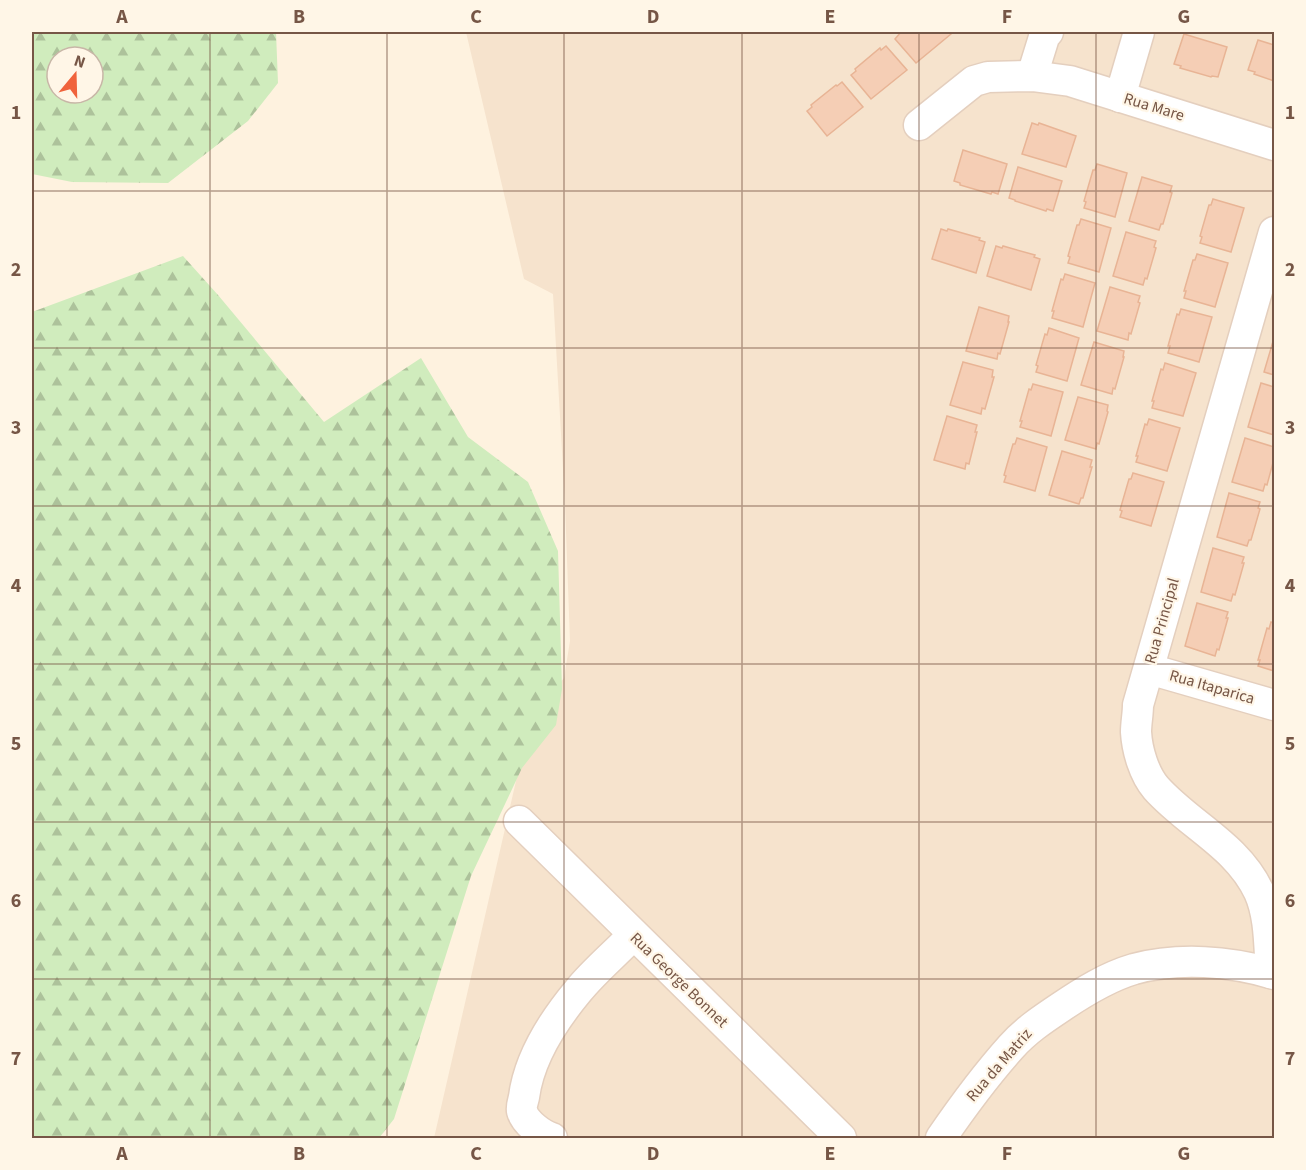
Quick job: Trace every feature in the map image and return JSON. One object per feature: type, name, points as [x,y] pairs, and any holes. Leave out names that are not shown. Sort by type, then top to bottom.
[{"type":"street","points":[[1032,76],[1045,34],[1048,32]]},
{"type":"street","points":[[1120,97],[1139,32]]},
{"type":"street","name":"Rua Mare","points":[[919,125],[974,81],[988,77],[1032,76],[1070,81],[1275,145]]},
{"type":"street","name":"Rua Principal","points":[[1273,974],[1267,921],[1260,893],[1244,867],[1223,845],[1155,787],[1142,763],[1136,733],[1138,705],[1275,232]]},
{"type":"street","name":"Rua Itaparica","points":[[1149,669],[1275,705]]},
{"type":"street","name":"Rua George Bonnet","points":[[519,820],[841,1138]]},
{"type":"street","points":[[552,1138],[529,1123],[522,1110],[525,1088],[535,1059],[562,1011],[579,989],[633,935]]},
{"type":"street","name":"Rua da Matriz","points":[[942,1138],[972,1094],[1012,1046],[1038,1022],[1090,987],[1133,969],[1174,962],[1223,964],[1273,974]]},
{"type":"shaded area","points":[[466,32],[1274,32],[1274,1138],[434,1138],[530,720],[564,678],[570,641],[553,294],[524,279]]},
{"type":"green space","points":[[32,32],[276,32],[278,83],[248,121],[168,183],[72,182],[32,174]]},
{"type":"green space","points":[[183,256],[324,422],[421,358],[468,437],[528,482],[558,551],[562,689],[556,725],[522,768],[471,876],[394,1119],[379,1138],[32,1138],[32,312]]},
{"type":"building","points":[[901,32],[949,32],[951,34],[916,63],[895,39]]},
{"type":"building","points":[[1184,34],[1227,47],[1218,77],[1180,68],[1181,66],[1174,64]]},
{"type":"building","points":[[1258,40],[1274,45],[1274,81],[1248,70]]},
{"type":"building","points":[[886,46],[907,70],[871,99],[851,75],[880,48],[881,50]]},
{"type":"building","points":[[842,82],[863,107],[827,136],[807,111],[812,107],[811,105]]},
{"type":"building","points":[[1032,123],[1038,125],[1039,123],[1076,136],[1066,167],[1022,154]]},
{"type":"building","points":[[963,150],[1007,164],[998,194],[960,185],[954,181]]},
{"type":"building","points":[[1097,164],[1127,173],[1115,217],[1084,208],[1093,170]]},
{"type":"building","points":[[1018,167],[1062,181],[1053,211],[1047,209],[1046,211],[1009,198]]},
{"type":"building","points":[[1142,177],[1172,186],[1163,224],[1159,230],[1129,221]]},
{"type":"building","points":[[1213,199],[1244,208],[1231,252],[1200,243],[1209,205]]},
{"type":"building","points":[[1081,219],[1111,228],[1099,272],[1068,263],[1077,225]]},
{"type":"building","points":[[941,229],[980,238],[979,240],[985,242],[976,273],[932,259]]},
{"type":"building","points":[[1126,232],[1156,241],[1147,279],[1145,278],[1143,285],[1113,276]]},
{"type":"building","points":[[996,246],[1035,255],[1034,257],[1040,259],[1031,290],[987,276]]},
{"type":"building","points":[[1197,254],[1228,263],[1215,307],[1184,298],[1193,260]]},
{"type":"building","points":[[1065,274],[1095,283],[1083,327],[1052,318],[1061,279],[1063,280]]},
{"type":"building","points":[[1110,287],[1140,296],[1138,302],[1140,303],[1128,340],[1097,331]]},
{"type":"building","points":[[979,307],[1009,316],[997,359],[966,351]]},
{"type":"building","points":[[1181,309],[1212,317],[1199,362],[1168,353],[1177,314],[1179,315]]},
{"type":"building","points":[[1049,328],[1079,338],[1067,381],[1036,372],[1045,334],[1047,335]]},
{"type":"building","points":[[1274,338],[1274,375],[1264,372]]},
{"type":"building","points":[[1094,342],[1124,351],[1112,394],[1081,385]]},
{"type":"building","points":[[963,362],[993,370],[992,377],[994,377],[985,409],[982,408],[981,414],[950,405]]},
{"type":"building","points":[[1165,363],[1196,373],[1183,416],[1152,408],[1161,369],[1163,370]]},
{"type":"building","points":[[1261,383],[1274,387],[1274,435],[1248,427]]},
{"type":"building","points":[[1033,384],[1063,392],[1051,436],[1020,427],[1029,389],[1031,390]]},
{"type":"building","points":[[1078,397],[1108,405],[1108,412],[1096,449],[1065,440]]},
{"type":"building","points":[[947,416],[977,425],[969,464],[966,463],[965,469],[934,460]]},
{"type":"building","points":[[1149,419],[1180,428],[1167,471],[1136,462],[1145,424],[1147,425]]},
{"type":"building","points":[[1017,438],[1047,447],[1035,491],[1004,482],[1013,444]]},
{"type":"building","points":[[1245,438],[1274,447],[1274,459],[1267,485],[1265,484],[1263,491],[1232,482]]},
{"type":"building","points":[[1062,451],[1092,460],[1083,498],[1079,504],[1049,495]]},
{"type":"building","points":[[1133,473],[1164,482],[1151,526],[1120,517],[1129,479]]},
{"type":"building","points":[[1229,493],[1260,502],[1251,540],[1247,546],[1217,537]]},
{"type":"building","points":[[1213,548],[1244,557],[1235,595],[1233,594],[1231,601],[1201,592]]},
{"type":"building","points":[[1197,603],[1228,612],[1219,650],[1217,649],[1215,656],[1185,646]]},
{"type":"building","points":[[1271,622],[1274,623],[1274,671],[1258,666],[1267,628],[1269,629]]}]
